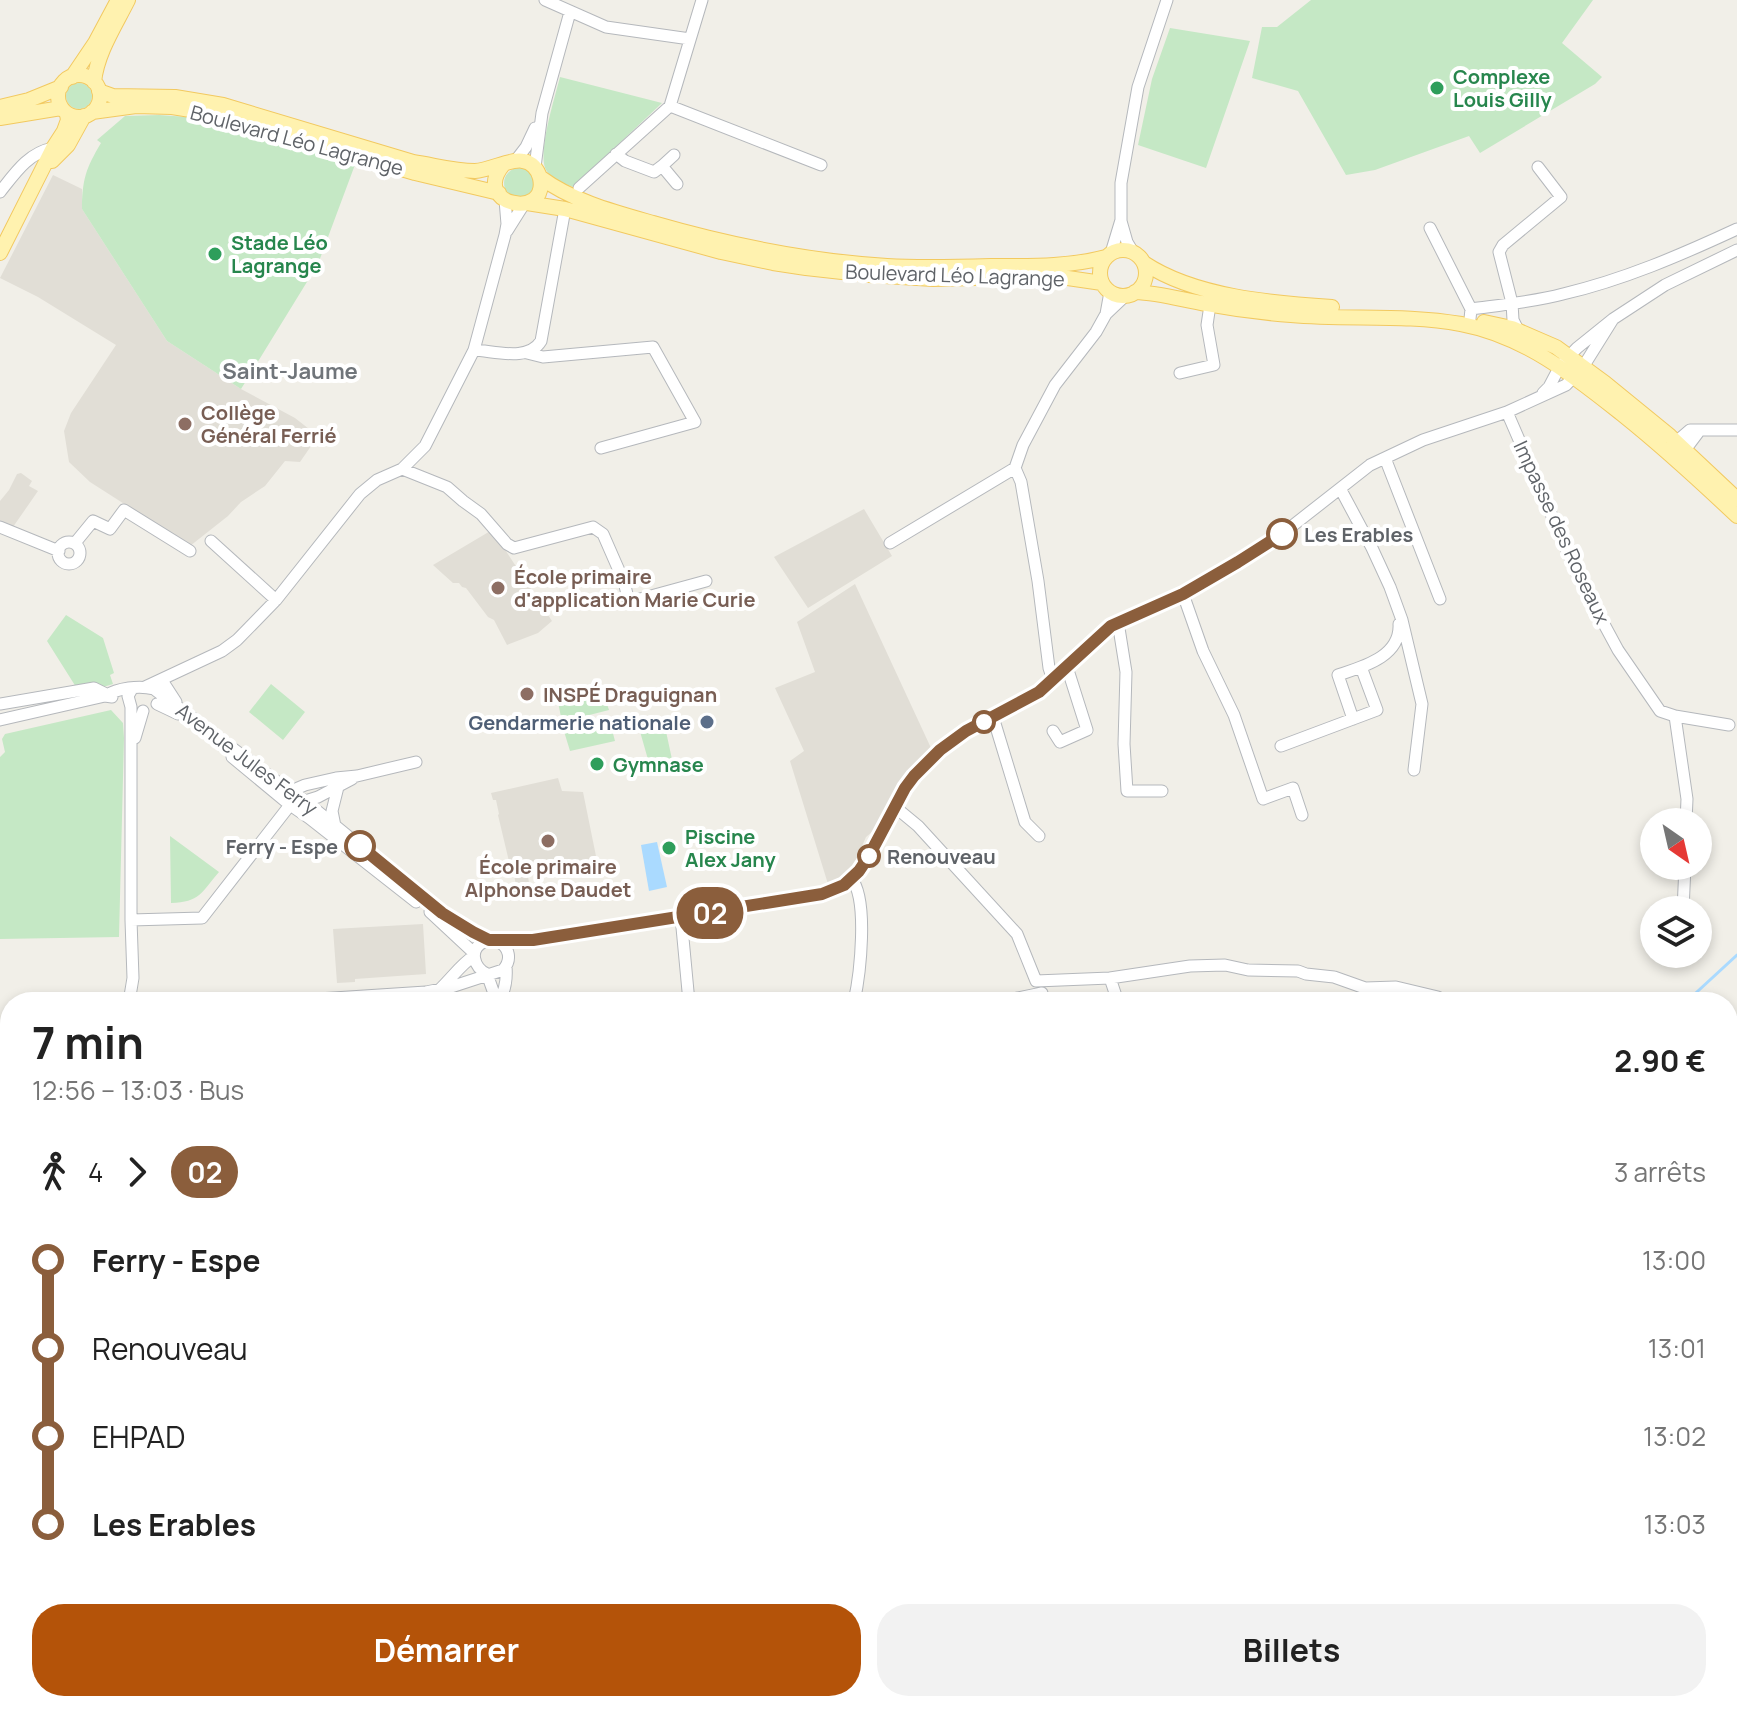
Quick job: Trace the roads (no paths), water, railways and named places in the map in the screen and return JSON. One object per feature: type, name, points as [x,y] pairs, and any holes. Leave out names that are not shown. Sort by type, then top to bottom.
[{"type":"main road","points":[[0,253],[66,126],[58,97],[95,43],[118,0]]},
{"type":"main road","points":[[54,154],[68,145],[99,103],[97,66],[128,0]]},
{"type":"main road","points":[[0,107],[29,100],[84,76],[96,87]]},
{"type":"main road","name":"Boulevard Léo Lagrange","points":[[96,87],[113,96],[175,97],[223,105],[441,168],[477,171],[510,163]]},
{"type":"main road","name":"Boulevard Léo Lagrange","points":[[88,114],[136,106],[172,107],[216,114],[502,197]]},
{"type":"main road","points":[[0,118],[64,111],[78,117],[88,114]]},
{"type":"main road","points":[[523,160],[537,172],[538,192],[526,203],[516,205],[502,197],[496,179],[510,163],[523,160]]},
{"type":"main road","name":"Boulevard Léo Lagrange","points":[[537,172],[560,191],[618,214],[755,249],[823,260],[887,266],[980,267],[1052,265],[1109,255]]},
{"type":"main road","name":"Boulevard Léo Lagrange","points":[[526,203],[565,209],[721,252],[789,266],[917,278],[1054,276],[1106,287]]},
{"type":"main road","points":[[1515,335],[1426,320],[1291,315],[1210,305],[1154,293],[1117,295],[1106,287],[1100,269],[1109,255],[1122,250],[1172,278],[1210,291],[1292,304],[1457,316],[1470,314],[1495,324],[1564,361],[1635,408],[1737,499]]},
{"type":"main road","points":[[1130,294],[1144,282],[1146,269],[1138,257]]},
{"type":"main road","points":[[1579,372],[1620,413],[1679,450],[1737,516]]},
{"type":"street","points":[[545,0],[606,27],[690,39]]},
{"type":"street","points":[[579,188],[670,106],[702,0]]},
{"type":"street","points":[[1138,257],[1127,242],[1121,220],[1121,183],[1138,87],[1167,0]]},
{"type":"street","points":[[510,163],[526,147],[542,113],[570,12]]},
{"type":"street","points":[[670,106],[821,165]]},
{"type":"street","points":[[537,172],[542,113]]},
{"type":"street","points":[[0,192],[18,169],[36,154],[54,154]]},
{"type":"street","points":[[616,154],[625,161],[654,172],[674,155]]},
{"type":"street","points":[[662,166],[677,184]]},
{"type":"street","points":[[1515,335],[1512,303],[1499,252],[1503,245],[1561,197],[1538,167]]},
{"type":"street","points":[[130,699],[145,687],[222,651],[251,627],[360,494],[377,480],[402,469],[425,446],[474,350],[505,235],[507,224],[502,197]]},
{"type":"street","points":[[505,235],[526,203]]},
{"type":"street","points":[[527,353],[541,341],[565,209]]},
{"type":"street","points":[[1109,255],[1121,220]]},
{"type":"street","points":[[1430,228],[1470,314],[1594,286],[1669,260],[1737,229]]},
{"type":"street","points":[[1539,397],[1549,387],[1564,361],[1613,319],[1665,285],[1737,250]]},
{"type":"street","points":[[1106,287],[1106,314]]},
{"type":"street","points":[[890,543],[1015,468],[1023,445],[1055,385],[1106,314],[1130,294]]},
{"type":"street","points":[[1495,324],[1512,303]]},
{"type":"street","points":[[1180,373],[1214,365],[1207,325],[1210,305]]},
{"type":"street","points":[[439,990],[474,955],[478,946],[492,940],[533,940],[681,917],[822,894],[844,885],[869,856],[905,788],[940,750],[966,731],[1030,697],[1118,622],[1183,594],[1282,534],[1370,465],[1423,440],[1507,412],[1566,385],[1579,372],[1613,319]]},
{"type":"street","points":[[474,350],[543,357],[653,347],[695,422],[601,448]]},
{"type":"street","name":"Impasse des Roseaux","points":[[1507,412],[1578,576],[1618,650],[1660,711],[1675,716]]},
{"type":"street","points":[[1679,450],[1700,430],[1737,430]]},
{"type":"street","points":[[1385,458],[1440,599]]},
{"type":"street","points":[[1015,468],[1022,484],[1053,680]]},
{"type":"street","points":[[402,469],[447,487],[481,514],[514,548],[593,527],[599,530],[624,582],[629,602],[706,581]]},
{"type":"street","points":[[1341,490],[1372,548],[1402,620],[1422,704],[1414,770]]},
{"type":"street","points":[[75,543],[93,521],[110,529],[124,510],[190,551]]},
{"type":"street","points":[[0,527],[59,551]]},
{"type":"street","points":[[211,541],[276,600]]},
{"type":"street","points":[[59,551],[65,543],[75,543]]},
{"type":"street","points":[[59,551],[62,561],[68,564],[75,562],[80,553],[75,543]]},
{"type":"street","points":[[1183,594],[1203,651],[1234,715],[1263,799],[1293,788],[1302,815]]},
{"type":"street","points":[[1353,719],[1338,675],[1382,657],[1394,646],[1400,630],[1396,604]]},
{"type":"street","points":[[1118,622],[1126,672],[1124,744],[1127,791],[1162,791]]},
{"type":"street","points":[[1053,731],[1060,742],[1087,730],[1067,667]]},
{"type":"street","points":[[1281,746],[1377,710],[1361,667]]},
{"type":"street","points":[[0,720],[121,690],[137,711],[143,711],[150,709],[178,671]]},
{"type":"street","points":[[145,687],[160,694]]},
{"type":"street","points":[[0,704],[94,688],[106,695]]},
{"type":"street","name":"Avenue Jules Ferry","points":[[160,694],[305,801],[442,913],[492,940]]},
{"type":"street","name":"Avenue Jules Ferry","points":[[160,694],[175,712],[434,916],[474,955]]},
{"type":"street","points":[[130,699],[131,992]]},
{"type":"street","points":[[131,750],[143,711]]},
{"type":"street","points":[[1687,808],[1675,716],[1729,725]]},
{"type":"street","points":[[993,717],[1025,822],[1039,836]]},
{"type":"street","points":[[131,920],[202,918],[290,805],[291,791],[305,785],[416,762]]},
{"type":"street","points":[[290,805],[318,797],[357,776]]},
{"type":"street","points":[[336,826],[332,811],[338,787]]},
{"type":"street","points":[[895,807],[918,826],[1017,934],[1042,992]]},
{"type":"street","points":[[851,878],[858,887],[862,945],[856,992]]},
{"type":"street","points":[[681,917],[688,992]]},
{"type":"street","points":[[492,940],[506,948],[507,976],[502,992]]},
{"type":"street","points":[[411,992],[439,990],[498,973],[533,940]]},
{"type":"street","points":[[463,943],[463,964]]},
{"type":"street","points":[[474,955],[477,967],[487,974],[493,992]]},
{"type":"street","points":[[1036,981],[1110,978],[1190,966],[1225,965],[1248,970],[1298,971],[1334,977],[1365,988],[1396,987],[1417,992]]},
{"type":"street","points":[[1110,978],[1115,992]]},
{"type":"water","points":[[657,842],[667,887],[649,891],[641,845]]},
{"type":"waterway","points":[[1697,992],[1737,955]]},
{"type":"place","name":"Complexe Louis Gilly","points":[[1437,88]]},
{"type":"place","name":"Stade Léo Lagrange","points":[[215,254]]},
{"type":"place","name":"Collège Général Ferrié","points":[[185,424]]},
{"type":"place","name":"Les Erables","points":[[1282,534]]},
{"type":"place","name":"École primaire d'application Marie Curie","points":[[498,588]]},
{"type":"place","name":"INSPÉ Draguignan","points":[[527,694]]},
{"type":"place","name":"Gendarmerie nationale","points":[[707,722]]},
{"type":"place","name":"Gymnase","points":[[597,764]]},
{"type":"place","name":"École primaire Alphonse Daudet","points":[[548,841]]},
{"type":"place","name":"Ferry - Espe","points":[[360,846]]},
{"type":"place","name":"Piscine Alex Jany","points":[[669,848]]},
{"type":"place","name":"Renouveau","points":[[869,856]]},
{"type":"district","name":"Saint-Jaume","points":[[290,371]]}]
